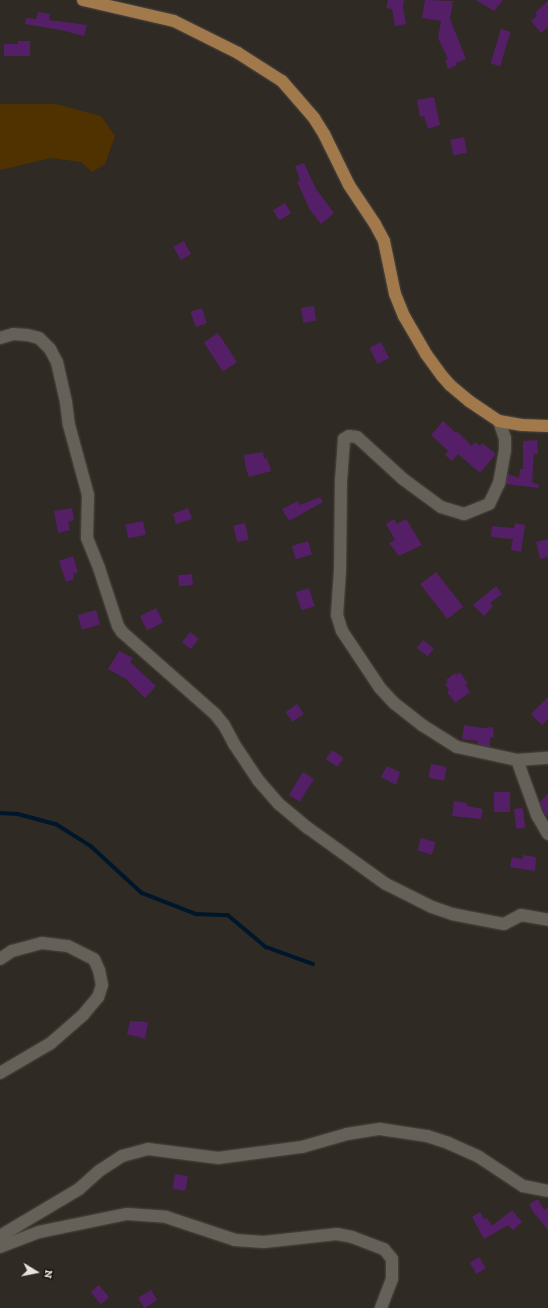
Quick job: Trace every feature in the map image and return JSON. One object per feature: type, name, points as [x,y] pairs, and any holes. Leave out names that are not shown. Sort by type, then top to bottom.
[{"type":"main road","points":[[84,0],[174,21],[238,53],[282,81],[314,118],[324,134],[349,185],[384,241],[395,294],[404,316],[426,354],[450,385],[469,401],[499,421],[522,425],[548,426]]},
{"type":"street","points":[[0,338],[13,334],[27,335],[38,338],[50,349],[57,362],[66,402],[69,425],[88,495],[86,538],[99,568],[118,626],[122,632],[215,714],[224,725],[234,744],[258,780],[280,804],[308,828],[386,884],[432,906],[452,914],[504,924],[521,915],[548,920]]},
{"type":"street","points":[[499,421],[505,438],[505,450],[499,483],[489,504],[464,514],[441,507],[403,479],[357,437],[349,436],[344,439],[341,478],[337,615],[342,630],[380,688],[422,726],[457,747],[517,760],[548,758]]},
{"type":"street","points":[[517,760],[537,815],[548,834]]},
{"type":"street","points":[[0,959],[12,951],[42,943],[68,946],[94,959],[100,970],[102,984],[98,998],[51,1043],[0,1073]]},
{"type":"street","points":[[0,1236],[79,1189],[99,1171],[122,1156],[148,1149],[218,1158],[302,1147],[348,1134],[380,1129],[427,1136],[448,1143],[479,1157],[523,1186],[548,1191]]},
{"type":"street","points":[[0,1247],[39,1232],[127,1214],[166,1217],[235,1240],[264,1242],[337,1234],[352,1236],[384,1249],[392,1258],[394,1269],[392,1279],[381,1308]]},
{"type":"shaded area","points":[[0,104],[56,104],[101,116],[115,136],[105,164],[92,172],[81,162],[51,158],[0,170]]},
{"type":"building","points":[[388,0],[404,0],[403,7],[406,24],[395,26],[392,9],[386,8]]},
{"type":"building","points":[[425,0],[453,1],[450,19],[466,59],[456,63],[457,65],[448,69],[445,60],[448,59],[438,38],[441,21],[422,18]]},
{"type":"building","points":[[476,0],[503,0],[494,11]]},
{"type":"building","points":[[548,1],[548,27],[541,33],[531,21],[537,16],[535,13]]},
{"type":"building","points":[[38,12],[50,14],[49,20],[87,25],[84,36],[61,30],[25,24],[26,18],[36,19]]},
{"type":"building","points":[[501,29],[511,32],[500,66],[490,63]]},
{"type":"building","points":[[18,41],[30,41],[30,56],[4,56],[4,44],[18,44]]},
{"type":"building","points":[[434,97],[440,125],[428,129],[424,116],[420,117],[417,100]]},
{"type":"building","points":[[464,137],[467,153],[453,155],[450,140]]},
{"type":"building","points":[[304,163],[316,189],[334,213],[321,224],[310,210],[297,182],[300,180],[295,166]]},
{"type":"building","points":[[285,203],[291,213],[279,220],[273,210]]},
{"type":"building","points":[[184,241],[191,254],[180,260],[173,247]]},
{"type":"building","points":[[314,306],[316,321],[303,323],[301,308]]},
{"type":"building","points":[[202,308],[207,323],[196,327],[191,312]]},
{"type":"building","points":[[218,333],[237,362],[223,372],[204,342]]},
{"type":"building","points":[[381,342],[389,358],[378,364],[369,348]]},
{"type":"building","points":[[443,421],[456,433],[457,431],[472,446],[475,442],[480,446],[482,443],[496,454],[480,473],[458,454],[452,461],[445,455],[448,451],[431,435]]},
{"type":"building","points":[[537,440],[538,454],[534,454],[532,482],[539,485],[539,488],[506,484],[508,474],[519,478],[520,469],[523,469],[523,441]]},
{"type":"building","points":[[263,452],[264,459],[267,458],[271,471],[249,477],[245,465],[244,455]]},
{"type":"building","points":[[320,497],[323,502],[289,521],[282,509],[298,501],[300,505]]},
{"type":"building","points":[[72,508],[74,520],[68,522],[70,530],[58,533],[54,511]]},
{"type":"building","points":[[188,508],[192,519],[176,524],[173,514]]},
{"type":"building","points":[[394,519],[397,524],[406,519],[422,545],[399,556],[389,543],[395,540],[386,524]]},
{"type":"building","points":[[143,521],[146,535],[128,538],[125,525]]},
{"type":"building","points":[[245,523],[249,540],[237,542],[233,526]]},
{"type":"building","points":[[515,523],[525,525],[521,552],[511,550],[513,539],[491,537],[492,526],[514,528]]},
{"type":"building","points":[[548,539],[548,557],[540,559],[536,542]]},
{"type":"building","points":[[308,541],[312,554],[296,559],[292,546]]},
{"type":"building","points":[[73,556],[78,572],[73,574],[74,579],[66,582],[59,561]]},
{"type":"building","points":[[436,572],[463,607],[447,619],[420,584]]},
{"type":"building","points":[[192,574],[193,585],[179,586],[178,575]]},
{"type":"building","points":[[496,586],[502,594],[490,603],[493,606],[484,616],[473,605]]},
{"type":"building","points":[[309,588],[315,606],[302,610],[296,592]]},
{"type":"building","points":[[156,608],[163,622],[147,630],[140,616]]},
{"type":"building","points":[[96,610],[100,624],[82,630],[78,615]]},
{"type":"building","points":[[190,632],[199,639],[191,649],[182,642]]},
{"type":"building","points":[[423,640],[434,649],[428,657],[417,648]]},
{"type":"building","points":[[119,651],[133,658],[130,662],[156,686],[145,698],[126,679],[108,669]]},
{"type":"building","points":[[460,672],[468,684],[465,685],[470,692],[455,703],[447,692],[449,690],[445,684],[448,682],[446,680],[455,673],[456,675]]},
{"type":"building","points":[[548,697],[548,719],[542,725],[531,714]]},
{"type":"building","points":[[297,704],[304,714],[292,722],[286,712]]},
{"type":"building","points":[[464,725],[482,728],[493,727],[494,737],[490,738],[490,747],[478,744],[478,741],[462,739]]},
{"type":"building","points":[[332,750],[344,758],[337,767],[326,759]]},
{"type":"building","points":[[431,764],[447,767],[444,781],[428,778]]},
{"type":"building","points":[[387,766],[400,772],[396,785],[381,777]]},
{"type":"building","points":[[303,772],[314,779],[300,802],[289,795]]},
{"type":"building","points":[[494,792],[510,792],[510,812],[494,812]]},
{"type":"building","points":[[548,793],[548,817],[540,802]]},
{"type":"building","points":[[454,801],[467,803],[467,806],[483,809],[481,819],[452,816]]},
{"type":"building","points":[[523,808],[525,828],[516,829],[514,809]]},
{"type":"building","points":[[421,838],[435,842],[432,855],[417,850]]},
{"type":"building","points":[[523,855],[536,857],[535,871],[510,867],[512,857],[523,859]]},
{"type":"building","points":[[130,1021],[148,1022],[145,1039],[127,1034]]},
{"type":"building","points":[[175,1174],[188,1176],[185,1191],[173,1189]]},
{"type":"building","points":[[538,1199],[544,1210],[548,1207],[548,1230],[534,1213],[529,1204]]},
{"type":"building","points":[[512,1210],[522,1222],[513,1230],[508,1225],[484,1239],[472,1217],[480,1212],[484,1219],[487,1218],[492,1226]]},
{"type":"building","points":[[479,1257],[486,1268],[477,1274],[470,1263]]},
{"type":"building","points":[[99,1285],[109,1297],[101,1304],[91,1292]]},
{"type":"building","points":[[151,1290],[157,1300],[144,1308],[138,1298]]},
{"type":"waterway","points":[[0,813],[18,814],[56,824],[91,846],[142,893],[196,914],[228,915],[266,947],[313,964]]}]
